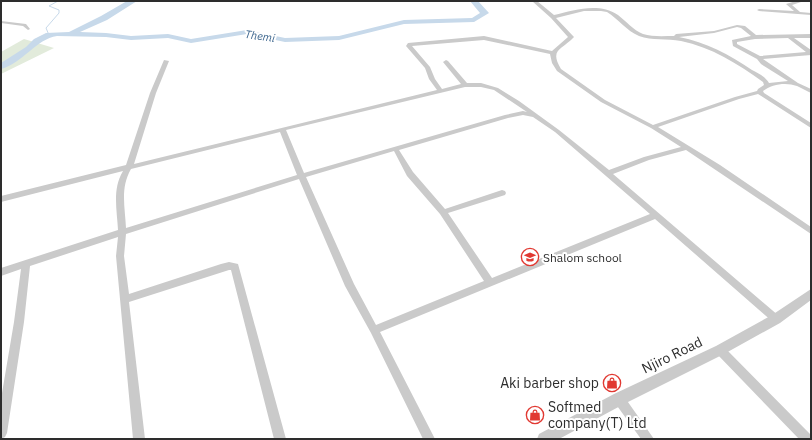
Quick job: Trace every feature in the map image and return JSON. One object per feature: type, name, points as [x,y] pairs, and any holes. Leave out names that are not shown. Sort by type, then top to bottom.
[{"type":"street","points":[[534,1],[553,17],[571,37],[554,49],[552,53],[555,64],[559,70],[609,105],[653,127],[717,167],[811,231]]},
{"type":"street","points":[[798,1],[798,3],[788,4],[798,12]]},
{"type":"street","points":[[553,17],[581,10],[606,10],[616,15],[639,34],[674,37],[697,44],[726,57],[759,77],[767,85]]},
{"type":"street","points":[[760,10],[811,14]]},
{"type":"street","points":[[1,22],[24,25],[28,29]]},
{"type":"street","points":[[674,37],[680,35],[714,32],[739,26],[755,38]]},
{"type":"street","points":[[811,36],[755,38],[739,40],[733,43],[759,58],[763,63],[795,83],[811,91]]},
{"type":"street","points":[[790,37],[811,53]]},
{"type":"street","points":[[441,91],[432,79],[428,68],[412,49],[410,44],[484,38],[552,53]]},
{"type":"street","points":[[759,58],[811,53]]},
{"type":"street","points":[[138,439],[120,256],[122,232],[120,187],[123,177],[129,167],[153,93],[166,61]]},
{"type":"street","points":[[446,62],[465,85]]},
{"type":"street","points":[[653,127],[729,100],[760,92],[767,85],[786,82],[795,83]]},
{"type":"street","points":[[1,199],[282,128],[465,85],[481,85],[496,89],[517,102],[557,131],[657,215],[776,319]]},
{"type":"street","points":[[760,92],[769,100],[811,126]]},
{"type":"street","points":[[1,272],[122,232],[395,148],[507,116],[523,113],[537,117]]},
{"type":"street","points":[[282,128],[350,286],[429,439]]},
{"type":"street","points":[[395,148],[410,174],[443,212],[490,283]]},
{"type":"street","points":[[608,173],[622,166],[686,148]]},
{"type":"street","points":[[443,212],[502,193]]},
{"type":"street","points":[[374,330],[657,215]]},
{"type":"street","points":[[1,433],[19,322],[26,264]]},
{"type":"street","points":[[124,300],[221,268],[229,266],[235,267],[280,439]]},
{"type":"street","name":"Njiro Road","points":[[544,439],[619,399],[720,350],[776,319],[811,294]]},
{"type":"street","points":[[720,350],[807,439]]},
{"type":"street","points":[[619,399],[648,439]]},
{"type":"green space","points":[[24,39],[54,48],[1,74],[1,52]]},
{"type":"waterway","points":[[49,35],[46,28],[59,13],[59,10],[49,6],[58,1]]},
{"type":"waterway","points":[[73,32],[104,18],[133,1]]},
{"type":"waterway","name":"Themi","points":[[1,66],[10,62],[29,49],[37,41],[49,35],[106,35],[131,38],[168,36],[191,41],[247,32],[285,40],[339,38],[404,22],[474,20],[485,13],[474,1]]},
{"type":"place","name":"Shalom school","points":[[530,257]]},
{"type":"place","name":"Aki barber shop","points":[[612,383]]},
{"type":"place","name":"Softmed company(T) Ltd","points":[[535,415]]}]
